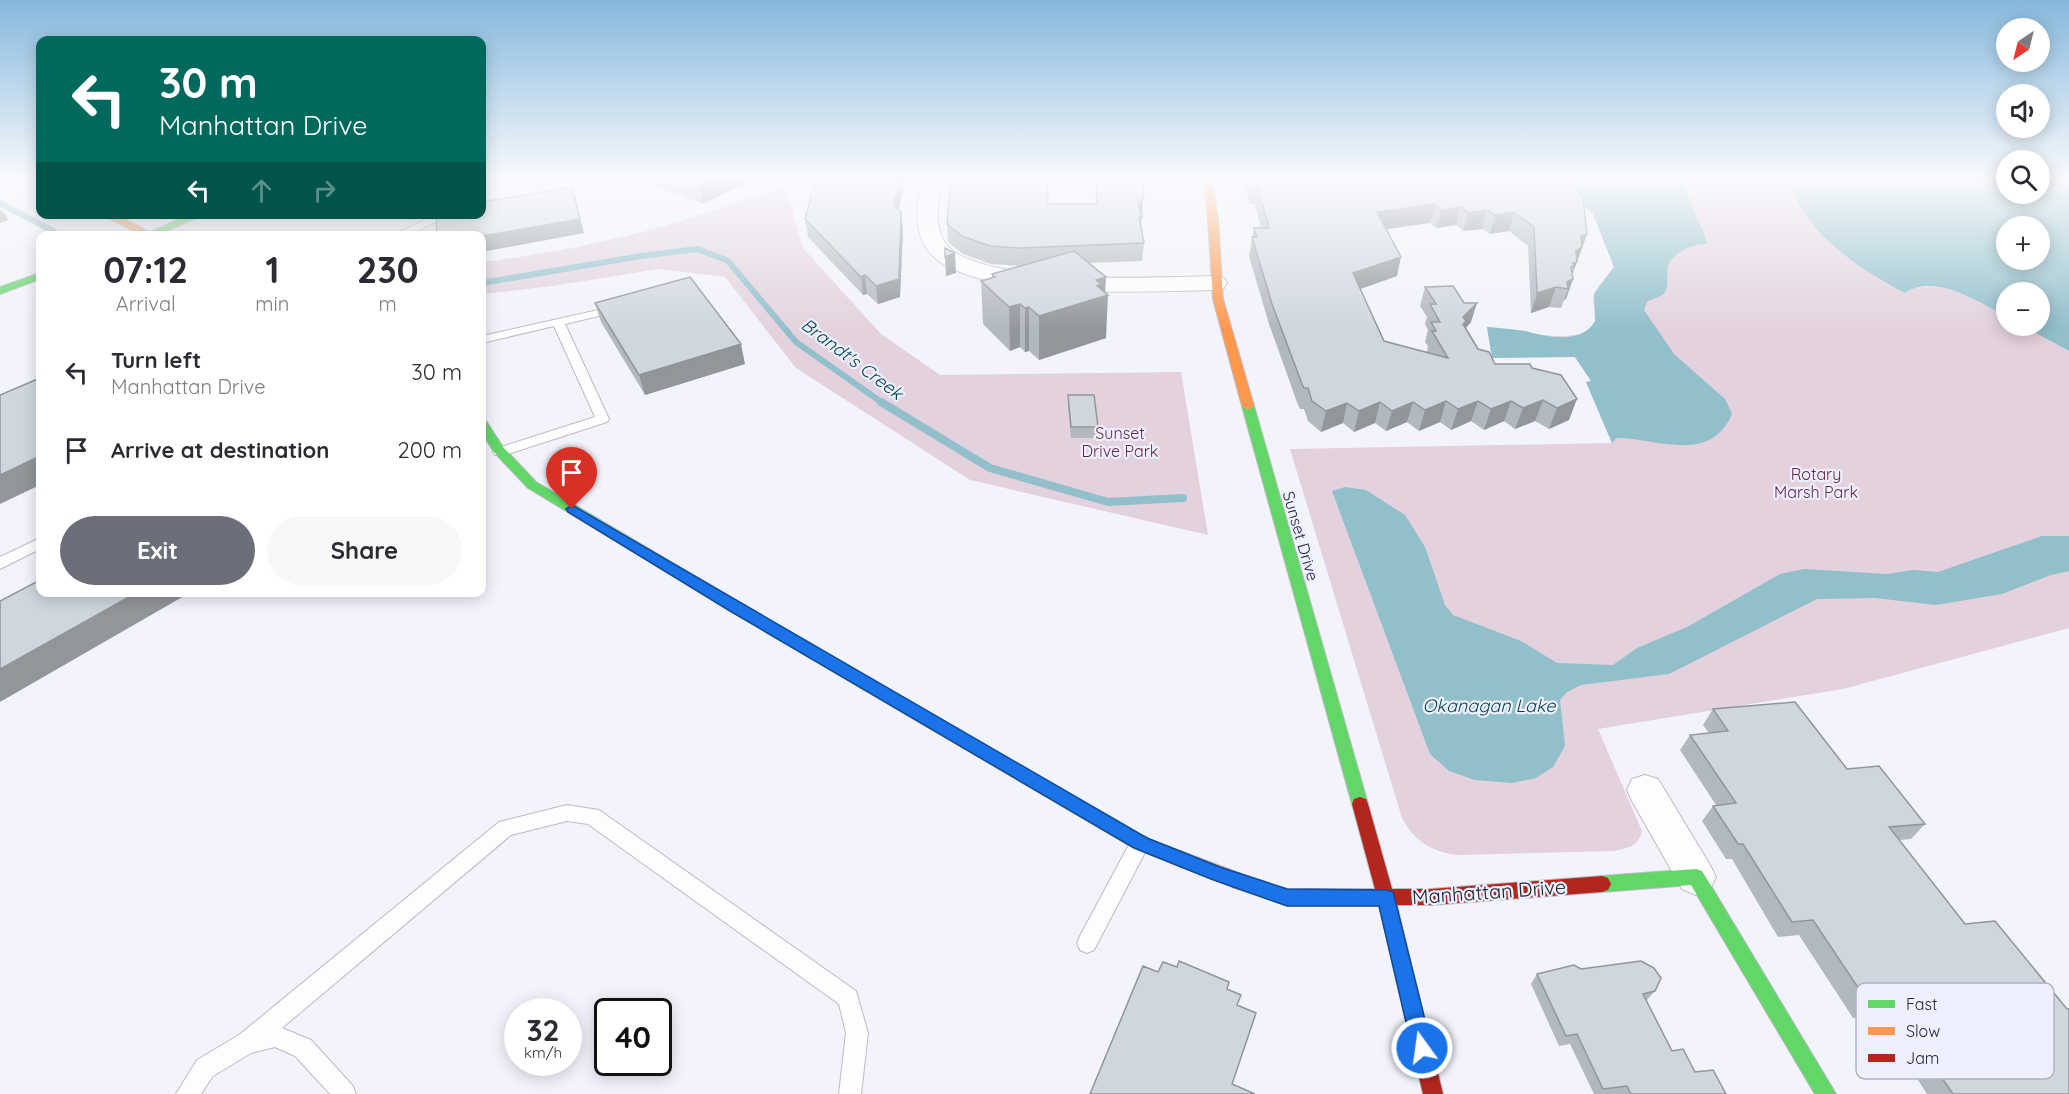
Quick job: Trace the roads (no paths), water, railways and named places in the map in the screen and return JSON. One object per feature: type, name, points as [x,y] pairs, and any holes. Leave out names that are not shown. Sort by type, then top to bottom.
[{"type":"street","points":[[929,229],[943,255],[961,265],[1014,278],[1044,281],[1216,283]]},
{"type":"street","name":"Sunset Drive","points":[[1213,229],[1218,299],[1386,898],[1433,1094]]},
{"type":"street","points":[[0,291],[36,278]]},
{"type":"street","name":"Manhattan Drive","points":[[486,430],[500,452],[532,485],[735,608],[1140,843],[1217,874],[1287,897],[1386,898],[1431,897],[1696,877]]},
{"type":"street","points":[[1645,790],[1826,1094]]},
{"type":"lane","points":[[486,338],[624,307]]},
{"type":"lane","points":[[500,452],[602,419],[558,322]]},
{"type":"lane","points":[[0,564],[36,545]]},
{"type":"lane","points":[[187,1094],[205,1068],[247,1043],[506,828],[567,813],[592,816],[848,998],[857,1033],[850,1094]]},
{"type":"lane","points":[[1087,943],[1140,843]]},
{"type":"lane","points":[[247,1043],[275,1036],[303,1048],[345,1094]]},
{"type":"water","points":[[1599,229],[1702,229],[1708,244],[1690,247],[1670,261],[1665,293],[1647,302],[1644,310],[1674,354],[1725,399],[1732,414],[1722,430],[1710,439],[1696,444],[1681,445],[1616,438],[1612,443],[1586,382],[1591,381],[1575,357],[1492,358],[1487,327],[1553,337],[1582,334],[1589,329],[1595,321],[1594,294],[1614,267]]},
{"type":"water","points":[[1817,229],[1996,229],[1996,270],[2050,270],[2050,229],[2069,229],[2069,351],[2041,336],[2050,336],[2050,282],[1996,282],[1996,311],[1971,298],[1943,288],[1917,287],[1905,293],[1877,278],[1839,250]]},
{"type":"water","name":"Okanagan Lake","points":[[1345,487],[1366,490],[1405,515],[1425,547],[1445,605],[1453,615],[1521,641],[1557,663],[1613,665],[1637,648],[1687,627],[1780,574],[1804,569],[1887,574],[1913,570],[1938,572],[2042,536],[2069,536],[2069,571],[2051,575],[2002,594],[1936,605],[1875,598],[1817,599],[1669,674],[1581,685],[1567,692],[1560,700],[1565,746],[1553,767],[1536,778],[1512,783],[1475,780],[1449,771],[1430,754],[1332,491]]},
{"type":"waterway","name":"Brandt's Creek","points":[[49,229],[53,231]]},
{"type":"waterway","name":"Brandt's Creek","points":[[486,282],[641,256],[698,249],[728,261],[796,342],[882,403]]},
{"type":"waterway","name":"Brandt's Creek","points":[[882,403],[990,468],[1108,502],[1183,498]]},
{"type":"park label","name":"Sunset Drive Park","points":[[1120,442]]},
{"type":"park label","name":"Rotary Marsh Park","points":[[1816,483]]}]
